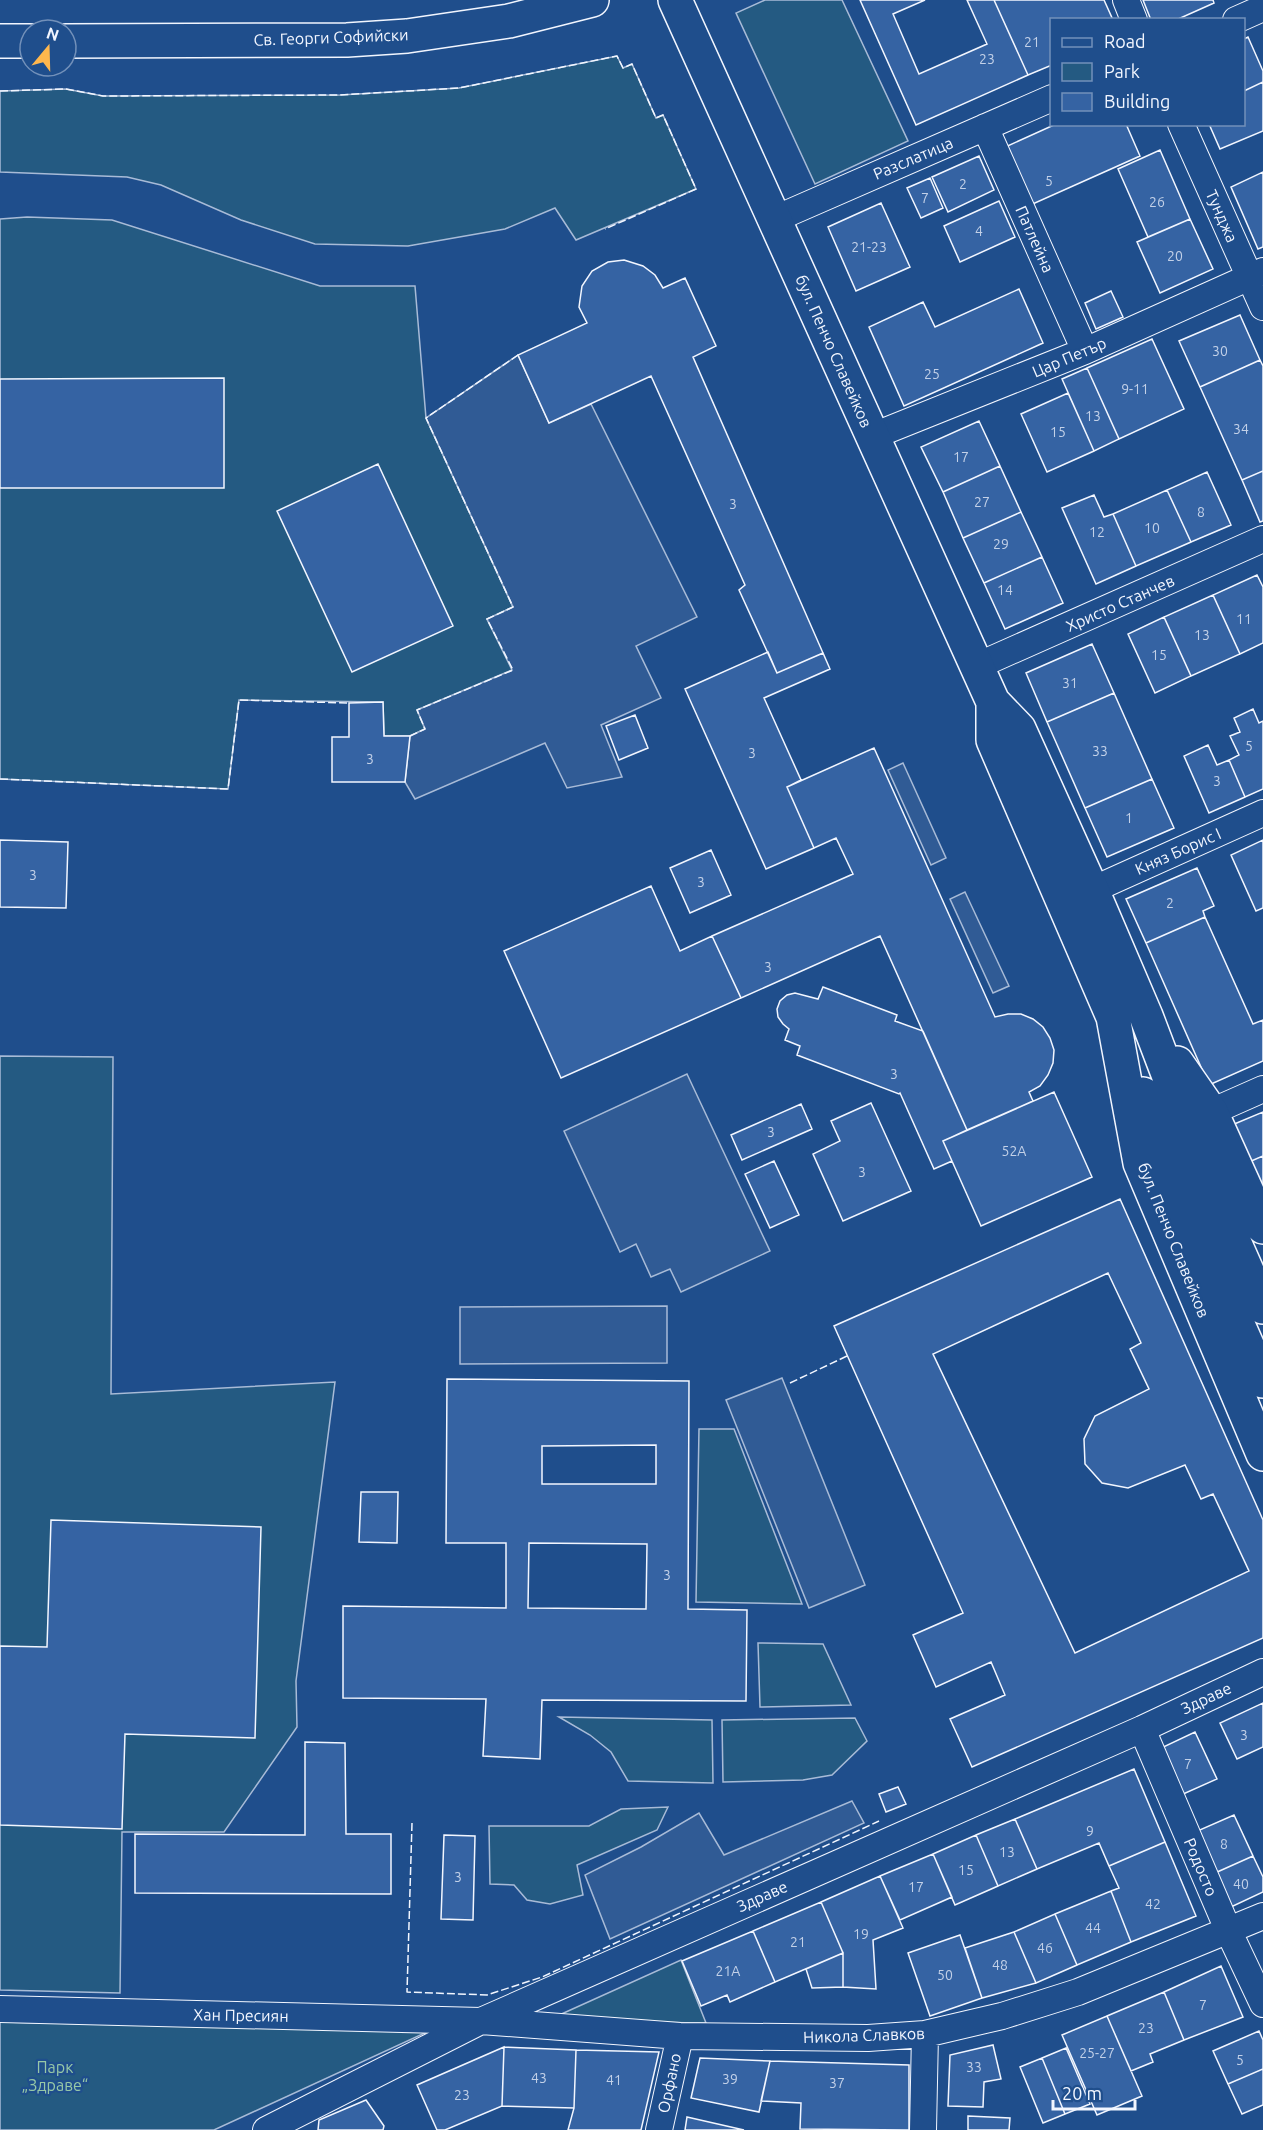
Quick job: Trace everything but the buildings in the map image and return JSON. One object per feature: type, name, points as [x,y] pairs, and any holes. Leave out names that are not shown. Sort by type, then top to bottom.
[{"type":"main road","name":"Св. Георги Софийски","points":[[78,41],[347,40],[407,36],[509,21],[592,0]]},
{"type":"main road","name":"бул. Пенчо Славейков","points":[[675,0],[993,702],[1019,729],[1092,890],[1146,1016],[1217,1203],[1263,1307]]},
{"type":"main road","points":[[0,41],[18,41]]},
{"type":"main road","name":"бул. Пенчо Славейков","points":[[993,702],[993,740],[1113,1017],[1190,1216],[1263,1381]]},
{"type":"main road","name":"бул. Пенчо Славейков","points":[[1146,1016],[1211,1112],[1263,1227]]},
{"type":"main road","name":"бул. Пенчо Славейков","points":[[1113,1017],[1140,1163],[1263,1454]]},
{"type":"street","points":[[1125,0],[1133,18]]},
{"type":"street","points":[[1240,18],[1263,8]]},
{"type":"street","name":"Разслатица","points":[[774,219],[1050,99]]},
{"type":"street","name":"Тунджа","points":[[1182,126],[1256,274],[1263,307]]},
{"type":"street","name":"Патлейна","points":[[985,127],[1085,351]]},
{"type":"street","name":"Цар Петър","points":[[873,436],[1085,351],[1256,274]]},
{"type":"street","name":"Христо Станчев","points":[[977,666],[1263,539]]},
{"type":"street","name":"Княз Борис I","points":[[1092,890],[1263,813]]},
{"type":"street","points":[[1211,1112],[1263,1089]]},
{"type":"street","name":"Здраве","points":[[266,2130],[481,2021],[1142,1728],[1263,1672]]},
{"type":"street","name":"Родосто","points":[[1142,1728],[1229,1932],[1263,2004]]},
{"type":"street","name":"Никола Славков","points":[[481,2021],[680,2036],[868,2038],[925,2034],[1002,2016],[1078,1992],[1229,1932],[1263,1916]]},
{"type":"street","name":"Хан Пресиян","points":[[0,2009],[481,2021]]},
{"type":"street","points":[[923,2130],[925,2034]]},
{"type":"street","name":"Орфано","points":[[659,2130],[680,2036]]},
{"type":"green space","points":[[765,0],[842,0],[908,141],[815,184],[736,13]]},
{"type":"green space","points":[[617,56],[623,68],[632,64],[656,118],[663,115],[696,189],[576,240],[555,208],[505,229],[408,246],[315,244],[241,220],[161,185],[127,177],[0,172],[0,91],[66,89],[103,96],[340,95],[459,88]]},
{"type":"green space","points":[[27,217],[112,220],[320,286],[415,286],[426,418],[513,607],[487,619],[513,670],[418,710],[425,729],[410,736],[384,736],[383,702],[239,700],[228,789],[0,779],[0,219]]},
{"type":"green space","points":[[0,1056],[113,1057],[111,1394],[335,1382],[296,1681],[297,1727],[224,1832],[122,1832],[120,1993],[0,1990]]},
{"type":"green space","points":[[699,1429],[734,1429],[802,1604],[696,1602]]},
{"type":"green space","points":[[758,1643],[823,1644],[851,1705],[760,1707]]},
{"type":"green space","points":[[559,1717],[712,1720],[713,1783],[628,1781],[611,1752],[590,1735]]},
{"type":"green space","points":[[855,1718],[867,1741],[832,1775],[803,1780],[723,1782],[722,1720]]},
{"type":"green space","points":[[668,1807],[657,1830],[577,1865],[583,1895],[550,1904],[527,1900],[514,1885],[490,1884],[489,1826],[589,1826],[621,1809]]},
{"type":"green space","points":[[681,1960],[706,2023],[546,2021]]},
{"type":"green space","name":"Парк „Здраве“","points":[[0,2022],[429,2031],[214,2130],[0,2130]]},
{"type":"shaded area","points":[[518,355],[549,423],[591,404],[697,617],[636,646],[661,698],[601,725],[622,777],[567,788],[545,743],[415,799],[405,782],[410,736],[425,729],[417,710],[512,670],[487,619],[513,607],[426,418]]},
{"type":"shaded area","points":[[903,763],[946,858],[931,865],[888,770]]},
{"type":"shaded area","points":[[965,892],[1009,986],[993,993],[950,899]]},
{"type":"shaded area","points":[[687,1074],[770,1251],[681,1292],[670,1269],[651,1277],[636,1244],[620,1252],[564,1131]]},
{"type":"shaded area","points":[[667,1306],[667,1363],[460,1364],[460,1307]]},
{"type":"shaded area","points":[[782,1378],[865,1585],[809,1608],[726,1400]]},
{"type":"shaded area","points":[[852,1801],[864,1823],[610,1939],[585,1875],[641,1847],[699,1813],[724,1855]]},
{"type":"fence","points":[[0,91],[66,89],[103,96],[340,95],[459,88],[617,56],[623,68],[632,64],[656,118],[663,115],[696,189],[605,229]]},
{"type":"fence","points":[[410,736],[425,729],[417,710],[513,670],[487,619],[513,607],[426,418],[518,355]]},
{"type":"fence","points":[[0,779],[228,789],[239,700],[349,703]]},
{"type":"fence","points":[[790,1383],[847,1356]]},
{"type":"fence","points":[[412,1823],[407,1992],[487,1995],[542,1977],[879,1821]]}]
